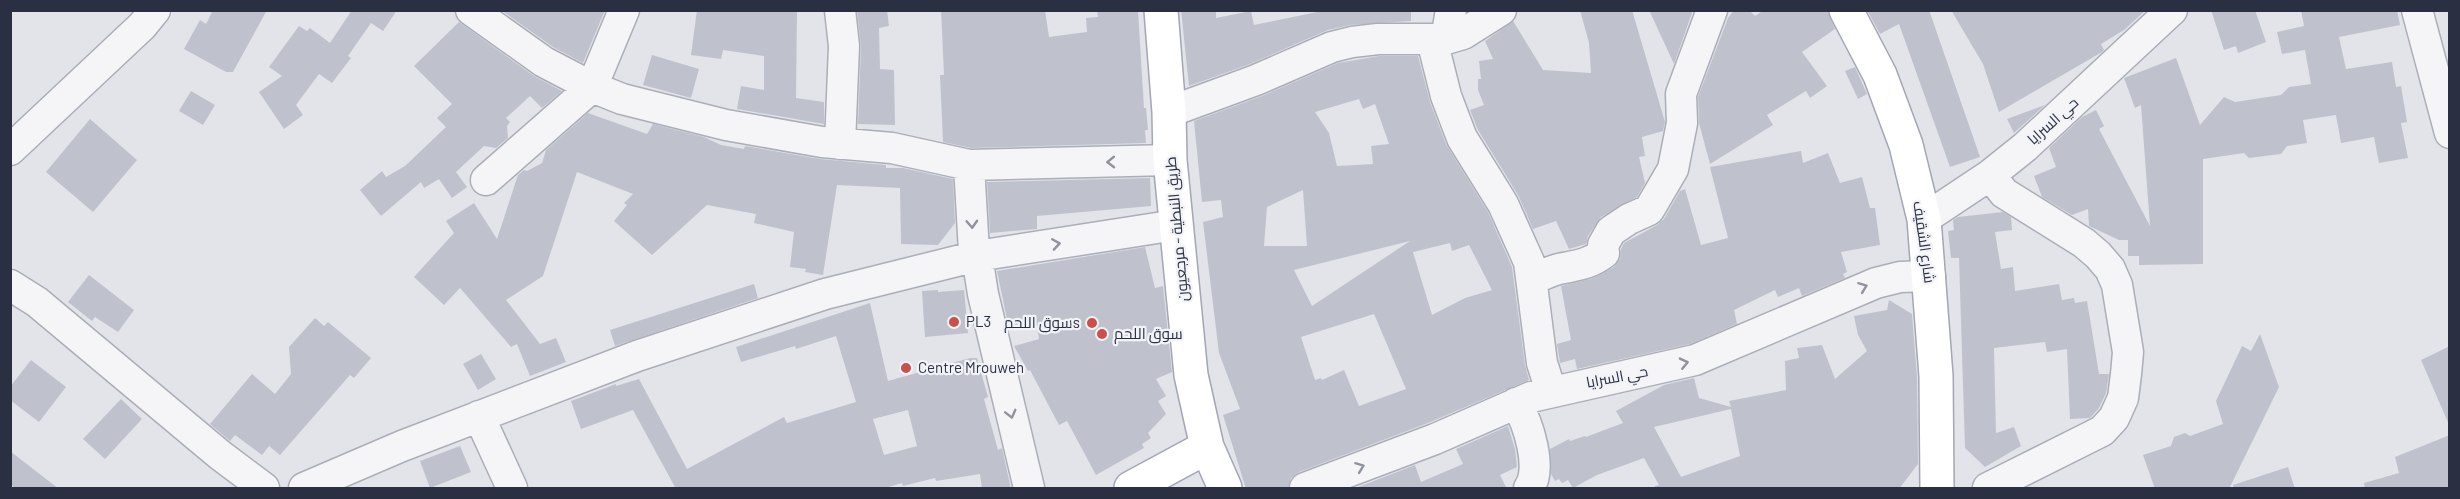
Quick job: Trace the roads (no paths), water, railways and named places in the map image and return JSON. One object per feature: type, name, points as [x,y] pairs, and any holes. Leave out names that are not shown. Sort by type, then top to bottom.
[{"type":"main road","name":"طريق النبطية - مرجعيون","points":[[1161,10],[1169,111],[1170,160],[1191,375],[1207,447],[1225,489]]},
{"type":"main road","name":"شارع الشقيف","points":[[1846,10],[1880,75],[1906,145],[1924,219],[1936,376],[1937,489]]},
{"type":"main road","points":[[1134,488],[1207,447]]},
{"type":"street","points":[[10,150],[142,26],[155,10]]},
{"type":"street","points":[[471,10],[544,62],[592,87],[622,99],[715,122],[840,144],[892,148],[969,165],[1170,160]]},
{"type":"street","points":[[486,180],[592,87],[624,10]]},
{"type":"street","points":[[840,10],[844,46],[840,144]]},
{"type":"street","points":[[1169,111],[1256,80],[1332,46],[1443,30],[1463,34],[1501,10]]},
{"type":"street","points":[[1533,279],[1595,260],[1604,253],[1603,245],[1611,231],[1649,210],[1666,185],[1678,151],[1682,123],[1681,94],[1712,10]]},
{"type":"street","name":"حي السرايا","points":[[1924,219],[1990,176],[2064,113],[2172,10]]},
{"type":"street","points":[[2417,10],[2450,133]]},
{"type":"street","points":[[1443,30],[1453,115],[1462,138],[1513,223],[1529,262],[1542,363],[1551,391]]},
{"type":"street","points":[[969,165],[974,252],[977,256],[983,294],[1029,489]]},
{"type":"street","points":[[1988,489],[2102,431],[2114,418],[2123,398],[2128,352],[2117,285],[2110,269],[2084,243],[2004,193],[1990,176]]},
{"type":"street","points":[[304,489],[479,416],[637,356],[825,294],[977,256],[1176,225]]},
{"type":"street","name":"حي السرايا","points":[[1305,489],[1435,439],[1516,403],[1551,391],[1695,360],[1876,283],[1900,277],[1930,276]]},
{"type":"street","points":[[10,285],[37,302],[264,489]]},
{"type":"street","points":[[1516,403],[1526,424],[1533,449],[1534,479],[1529,489]]},
{"type":"street","points":[[479,416],[512,489]]},
{"type":"place","name":"PL3","points":[[954,322]]},
{"type":"place","name":"سوق اللحمs","points":[[1092,323]]},
{"type":"place","name":"سوق اللحم","points":[[1102,334]]},
{"type":"place","name":"Centre Mrouweh","points":[[906,368]]}]
